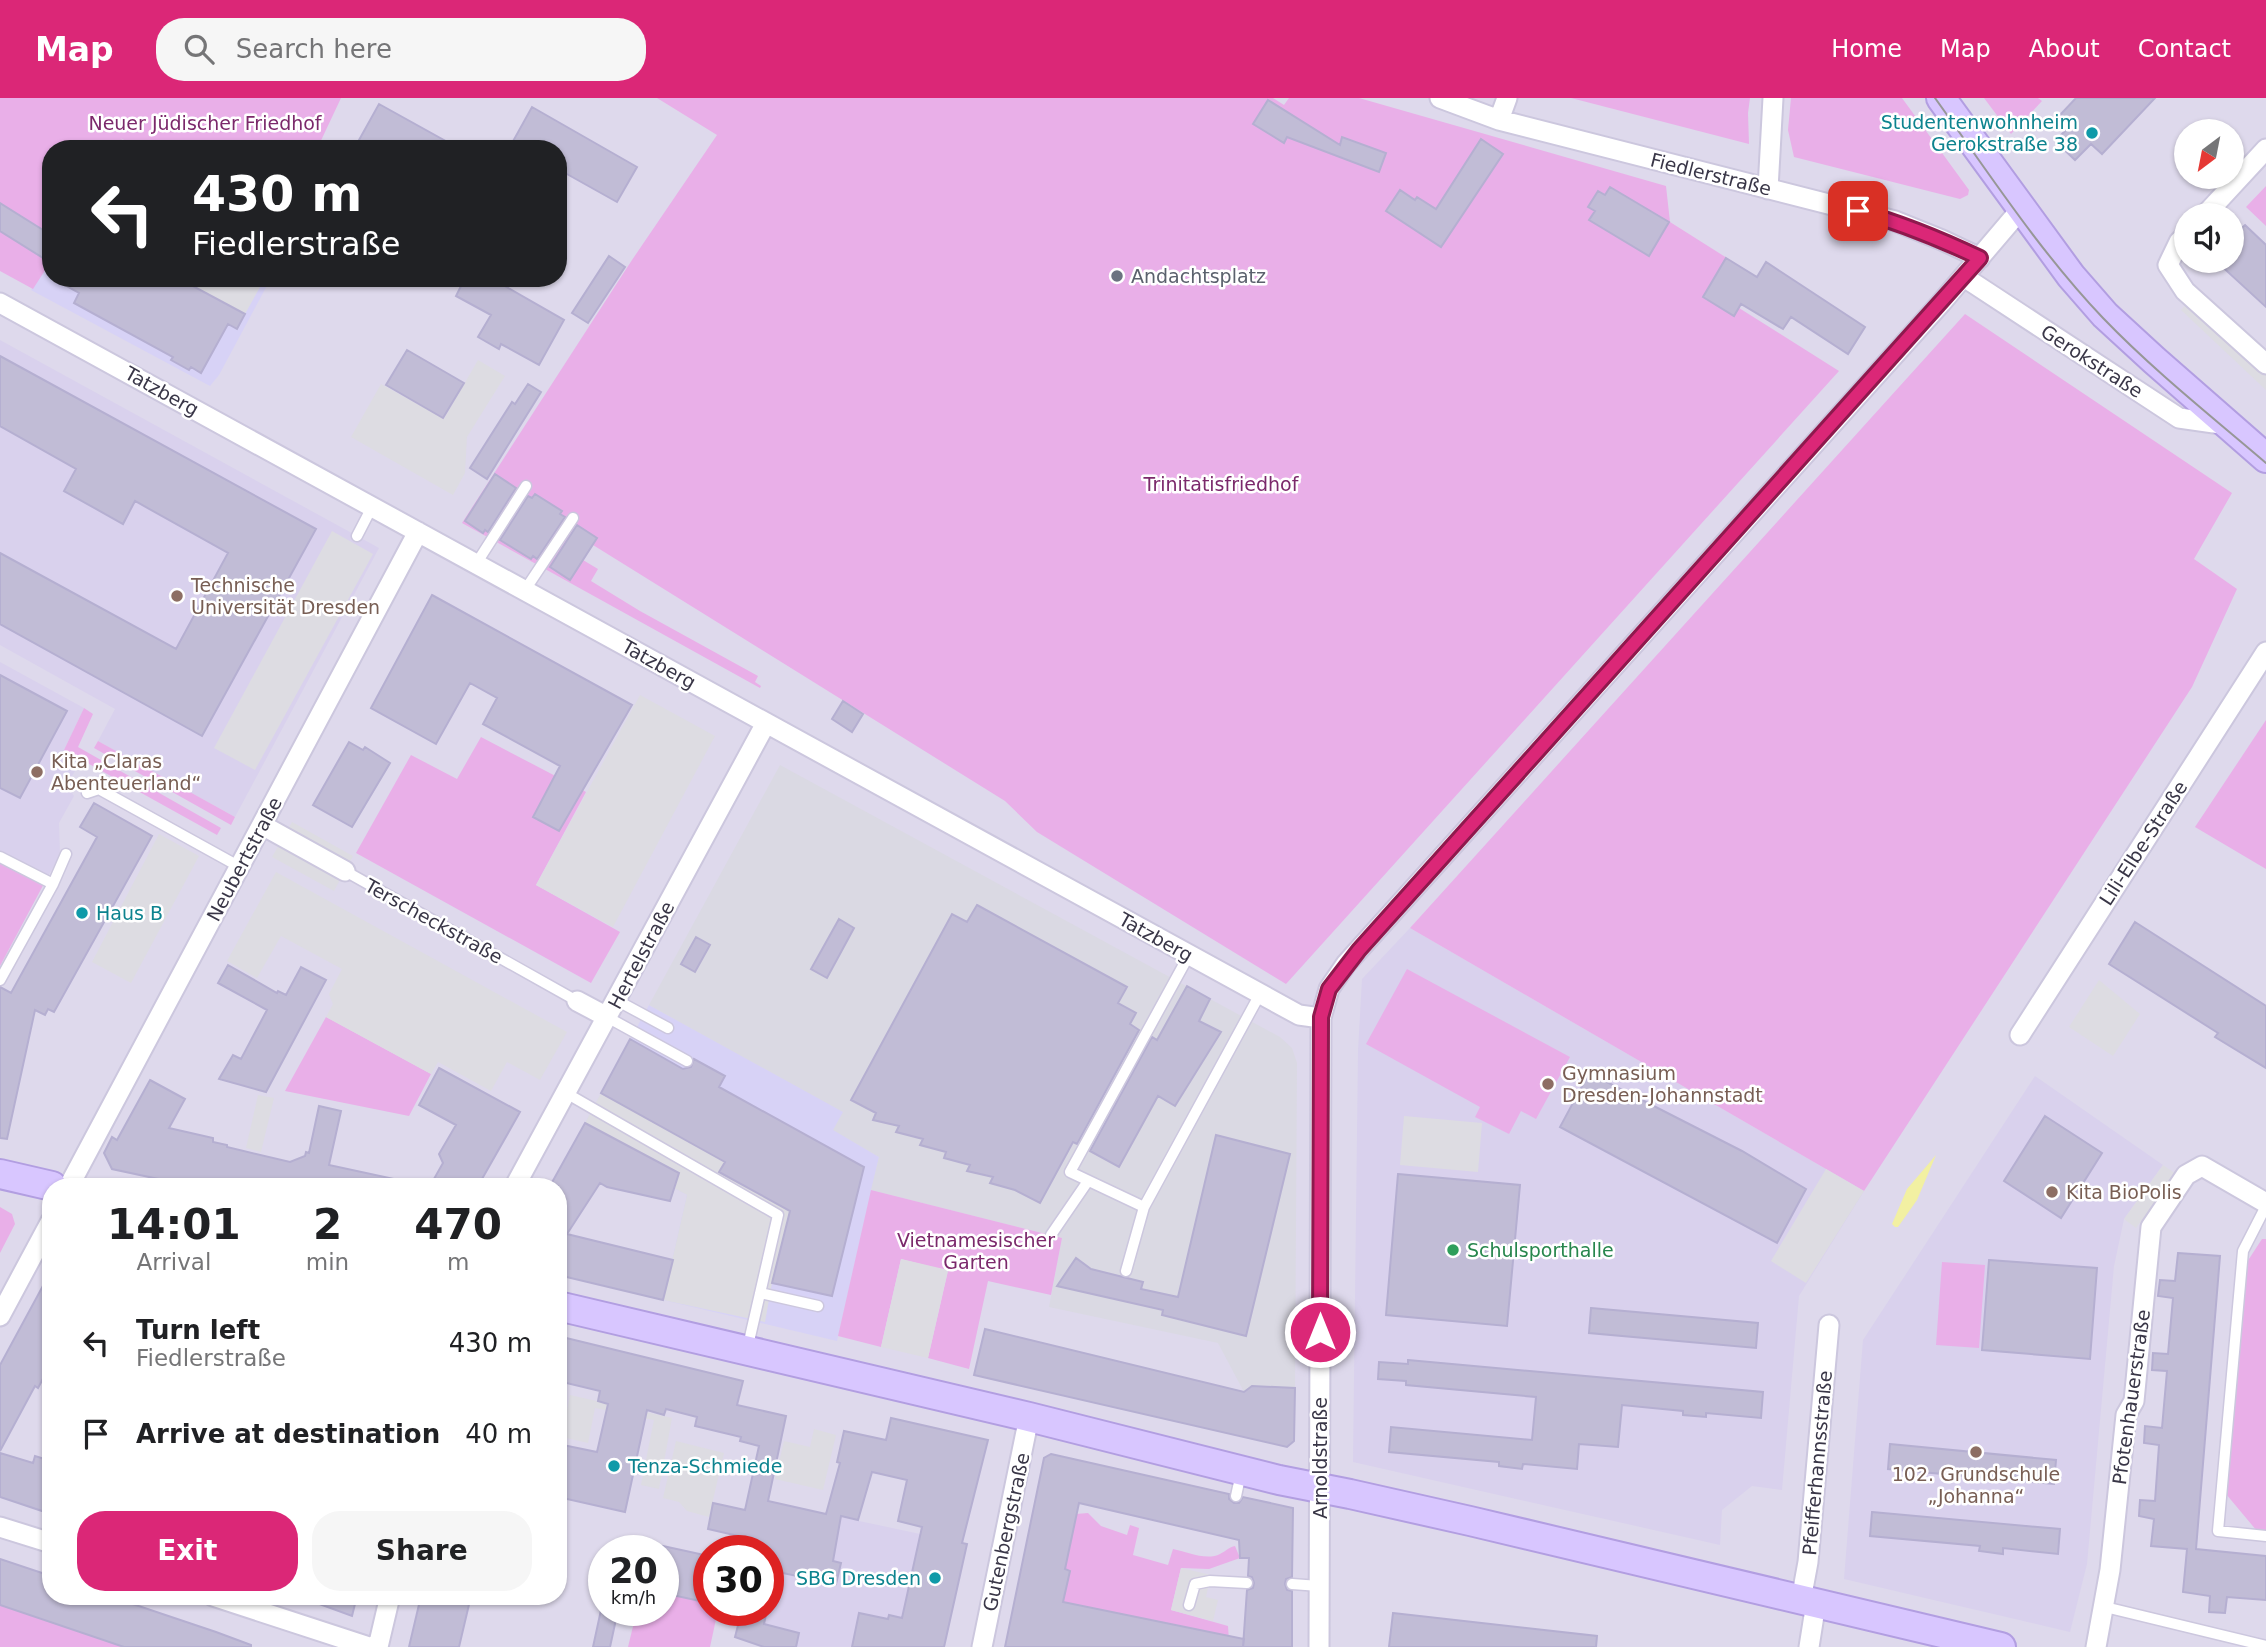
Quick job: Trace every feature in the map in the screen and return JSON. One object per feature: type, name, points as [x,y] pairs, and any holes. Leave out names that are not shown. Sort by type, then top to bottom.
[{"type":"street","name":"Fiedlerstraße","points":[[1440,98],[1499,120],[1895,221],[1980,258]]},
{"type":"street","points":[[1499,120],[1507,98]]},
{"type":"street","points":[[1768,189],[1773,98]]},
{"type":"street","name":"Gerokstraße","points":[[1941,98],[2071,276],[2105,314],[2266,458]]},
{"type":"street","points":[[2216,203],[2266,149]]},
{"type":"street","points":[[1980,258],[2021,209]]},
{"type":"street","points":[[2174,252],[2168,265],[2185,291],[2266,364]]},
{"type":"street","name":"Arnoldstraße","points":[[1319,1647],[1321,1017],[1329,989],[1346,964],[1980,258]]},
{"type":"street","name":"Gerokstraße","points":[[1964,277],[2179,418],[2229,425]]},
{"type":"street","name":"Tatzberg","points":[[0,303],[1260,994],[1299,1015],[1321,1017]]},
{"type":"street","name":"Neubertstraße","points":[[73,1178],[418,532]]},
{"type":"street","name":"Lili-Elbe-Straße","points":[[2020,1035],[2266,652]]},
{"type":"street","name":"Hertelstraße","points":[[519,1178],[766,723]]},
{"type":"street","name":"Terscheckstraße","points":[[262,825],[345,872]]},
{"type":"street","name":"Terscheckstraße","points":[[577,1000],[612,1009]]},
{"type":"street","name":"Pfotenhauerstraße","points":[[2096,1647],[2105,1607],[2126,1415],[2134,1401],[2151,1227],[2186,1175],[2202,1166],[2266,1204]]},
{"type":"street","points":[[0,1174],[42,1184]]},
{"type":"street","points":[[0,1316],[42,1238]]},
{"type":"street","points":[[567,1308],[1029,1417],[1239,1483],[1319,1488],[1470,1521],[2001,1647]]},
{"type":"street","name":"Pfeifferhannsstraße","points":[[1809,1647],[1808,1562],[1829,1325]]},
{"type":"street","name":"Gutenbergstraße","points":[[982,1647],[1029,1417]]},
{"type":"street","points":[[0,1527],[42,1540]]},
{"type":"street","points":[[241,1605],[369,1647]]},
{"type":"street","points":[[378,1647],[388,1605]]},
{"type":"lane","points":[[476,564],[526,486]]},
{"type":"lane","points":[[357,536],[372,507]]},
{"type":"lane","points":[[525,590],[573,518]]},
{"type":"lane","points":[[87,793],[99,789],[240,867]]},
{"type":"lane","points":[[0,980],[53,884],[66,853]]},
{"type":"lane","points":[[0,857],[53,884]]},
{"type":"lane","name":"Terscheckstraße","points":[[345,872],[577,1000]]},
{"type":"lane","points":[[1144,1208],[1070,1172],[1189,955]]},
{"type":"lane","points":[[1126,1271],[1144,1208],[1260,994]]},
{"type":"lane","points":[[612,1009],[668,1028]]},
{"type":"lane","points":[[612,1009],[687,1061]]},
{"type":"lane","points":[[566,1093],[778,1215],[747,1350]]},
{"type":"lane","points":[[1051,1235],[1088,1181]]},
{"type":"lane","points":[[2266,1204],[2243,1251],[2218,1531],[2266,1536]]},
{"type":"lane","points":[[760,1293],[818,1306]]},
{"type":"lane","points":[[1189,1605],[1195,1584],[1210,1581],[1247,1583]]},
{"type":"lane","points":[[1292,1584],[1319,1586]]},
{"type":"lane","points":[[2105,1607],[2266,1646]]},
{"type":"shaded area","points":[[0,98],[2266,98],[2266,1647],[0,1647]]},
{"type":"shaded area","points":[[42,270],[42,287],[266,287],[219,375],[210,386],[31,290]]},
{"type":"shaded area","points":[[195,287],[260,287],[245,314]]},
{"type":"shaded area","points":[[2192,298],[2266,367],[2266,390],[2181,310]]},
{"type":"shaded area","name":"Technische Universität Dresden","points":[[0,340],[379,548],[235,817],[98,741],[115,709],[0,645]]},
{"type":"shaded area","points":[[478,360],[505,376],[467,437],[465,473],[453,495],[351,437],[381,384],[444,419]]},
{"type":"shaded area","points":[[332,531],[373,554],[255,770],[214,748]]},
{"type":"shaded area","name":"Kita „Claras Abenteuerland“","points":[[0,662],[84,708],[64,750],[81,760],[67,785],[74,796],[59,823],[60,855],[47,878],[0,853]]},
{"type":"shaded area","points":[[640,695],[715,736],[613,927],[536,885]]},
{"type":"shaded area","points":[[780,765],[1280,1037],[1292,1048],[1297,1063],[1295,1388],[1252,1386],[1244,1392],[1218,1343],[1049,1307],[1062,1238],[871,1190],[879,1157],[833,1130],[843,1112],[649,1005]]},
{"type":"shaded area","points":[[292,822],[353,856],[334,891],[272,857]]},
{"type":"shaded area","points":[[159,834],[199,856],[131,983],[92,962]]},
{"type":"shaded area","points":[[276,872],[567,1032],[540,1080],[507,1062],[491,1091],[438,1062],[431,1074],[326,1017],[333,1004],[329,994],[342,969],[281,936],[257,978],[227,961]]},
{"type":"shaded area","points":[[1410,928],[1864,1191],[1799,1296],[1782,1490],[1752,1486],[1722,1510],[1720,1545],[1353,1462],[1358,1051],[1362,979]]},
{"type":"shaded area","points":[[2099,980],[2140,1014],[2113,1056],[2069,1027]]},
{"type":"shaded area","points":[[649,1005],[844,1112],[834,1130],[879,1157],[837,1341],[663,1300],[687,1195],[674,1188],[678,1173],[585,1123]]},
{"type":"shaded area","name":"102. Grundschule „Johanna“","points":[[2035,1076],[2163,1165],[2124,1219],[2114,1266],[2087,1564],[2070,1632],[1844,1579],[1863,1340]]},
{"type":"shaded area","points":[[601,1093],[725,1162],[720,1172],[790,1211],[765,1322],[663,1300],[687,1195],[674,1188],[678,1173],[585,1123]]},
{"type":"shaded area","points":[[258,1095],[274,1098],[261,1152],[246,1148]]},
{"type":"shaded area","points":[[1404,1116],[1482,1123],[1478,1172],[1400,1165]]},
{"type":"shaded area","points":[[1936,1155],[1917,1200],[1898,1227],[1895,1227],[1892,1224],[1907,1189]]},
{"type":"shaded area","points":[[2163,1165],[2176,1174],[2136,1228],[2124,1219]]},
{"type":"shaded area","points":[[1826,1169],[1864,1191],[1806,1283],[1771,1261]]},
{"type":"shaded area","points":[[901,1259],[948,1270],[928,1358],[881,1347]]},
{"type":"shaded area","points":[[570,1395],[672,1418],[659,1489],[641,1485],[654,1420],[595,1408],[588,1443],[567,1438]]},
{"type":"shaded area","points":[[814,1429],[836,1435],[823,1490],[775,1479],[784,1441],[810,1447]]},
{"type":"shaded area","points":[[676,1441],[724,1453],[709,1517],[687,1511],[679,1502],[663,1498]]},
{"type":"shaded area","points":[[817,1512],[967,1544],[944,1647],[764,1647],[735,1637],[737,1626],[784,1626],[784,1552],[808,1558]]},
{"type":"shaded area","points":[[1181,1568],[1211,1575],[1206,1597],[1218,1600],[1213,1621],[1171,1610]]},
{"type":"green space","name":"Neuer Jüdischer Friedhof","points":[[0,98],[341,98],[321,140],[42,140],[42,275],[33,289],[0,271]]},
{"type":"green space","name":"Trinitatisfriedhof","points":[[657,98],[1273,98],[1284,105],[1289,98],[1359,98],[1666,186],[1670,222],[1757,277],[1739,308],[1839,371],[1286,984],[1037,832],[1005,801],[593,545],[583,560],[598,569],[591,581],[758,676],[755,682],[760,688],[462,523],[632,260],[717,135]]},
{"type":"green space","points":[[1571,98],[1750,98],[1749,144]]},
{"type":"green space","points":[[1791,98],[1902,98],[1969,190],[1968,195],[1960,199],[1794,157],[1788,130]]},
{"type":"green space","points":[[1984,98],[2038,98],[2042,101],[2011,134]]},
{"type":"green space","points":[[2266,186],[2266,226],[2246,207]]},
{"type":"green space","points":[[1965,314],[2232,493],[2194,559],[2237,589],[2192,687],[1864,1191],[1410,928]]},
{"type":"green space","points":[[84,708],[93,714],[78,747],[221,828],[217,835],[64,750]]},
{"type":"green space","points":[[2266,720],[2266,869],[2195,827]]},
{"type":"green space","points":[[481,737],[586,792],[536,885],[620,932],[591,983],[356,853],[411,755],[457,779]]},
{"type":"green space","points":[[98,741],[235,817],[231,825],[94,748]]},
{"type":"green space","points":[[0,853],[47,878],[0,966]]},
{"type":"green space","points":[[1407,969],[1570,1057],[1536,1119],[1521,1111],[1509,1134],[1475,1117],[1480,1107],[1366,1044]]},
{"type":"green space","points":[[326,1017],[431,1074],[409,1116],[285,1091]]},
{"type":"green space","name":"Vietnamesischer Garten","points":[[871,1190],[1062,1238],[1051,1295],[988,1281],[969,1369],[928,1358],[948,1271],[901,1259],[881,1347],[838,1336]]},
{"type":"green space","points":[[0,1207],[12,1214],[15,1224],[0,1253]]},
{"type":"green space","points":[[2262,1239],[2266,1239],[2266,1532],[2257,1531],[2226,1494],[2247,1262]]},
{"type":"green space","points":[[1942,1262],[1985,1265],[1979,1348],[1936,1345]]},
{"type":"green space","points":[[1088,1513],[1101,1526],[1127,1535],[1130,1525],[1139,1528],[1133,1555],[1168,1565],[1173,1549],[1209,1557],[1235,1546],[1240,1558],[1209,1569],[1181,1568],[1171,1610],[1228,1626],[1229,1641],[1057,1601],[1061,1585],[1067,1586],[1070,1571],[1065,1569],[1076,1514]]},
{"type":"green space","points":[[679,1596],[693,1600],[693,1626],[715,1626],[710,1647],[628,1647],[633,1626],[679,1626]]},
{"type":"green space","points":[[0,1605],[124,1647],[0,1647]]},
{"type":"building","name":"Studentenwohnheim Gerokstraße 38","points":[[2076,98],[2155,98],[2102,154],[2091,144],[2075,160],[2055,141],[2071,125],[2060,115]]},
{"type":"building","points":[[1268,100],[1340,145],[1342,137],[1386,153],[1379,172],[1287,137],[1284,143],[1253,124]]},
{"type":"building","points":[[379,104],[444,140],[359,140]]},
{"type":"building","points":[[532,107],[637,167],[617,202],[567,174],[567,140],[514,140]]},
{"type":"building","points":[[1481,139],[1503,154],[1441,247],[1386,211],[1400,190],[1436,209]]},
{"type":"building","points":[[1610,187],[1669,222],[1649,256],[1589,220],[1595,211],[1588,207],[1598,191],[1605,195]]},
{"type":"building","points":[[0,203],[42,229],[42,257],[0,231]]},
{"type":"building","points":[[2244,226],[2266,245],[2266,307],[2229,273],[2244,273]]},
{"type":"building","points":[[609,256],[625,267],[588,323],[572,313]]},
{"type":"building","points":[[1726,258],[1757,277],[1766,262],[1865,327],[1848,354],[1791,317],[1783,329],[1741,304],[1734,316],[1703,297]]},
{"type":"building","points":[[68,287],[195,287],[245,314],[237,329],[228,324],[201,373],[191,367],[189,370],[171,360],[173,357],[74,303],[79,293]]},
{"type":"building","points":[[460,287],[506,287],[564,320],[539,365],[501,344],[499,349],[478,337],[491,315],[456,296]]},
{"type":"building","points":[[407,350],[464,383],[443,418],[386,385]]},
{"type":"building","points":[[0,356],[316,529],[202,736],[0,624],[0,553],[176,649],[228,553],[135,501],[123,524],[64,491],[76,469],[0,426]]},
{"type":"building","points":[[528,384],[541,392],[487,479],[470,468],[512,402],[515,404]]},
{"type":"building","points":[[495,474],[516,488],[488,532],[485,530],[483,533],[465,521]]},
{"type":"building","points":[[535,494],[562,511],[560,514],[565,517],[537,559],[533,556],[531,559],[500,540],[528,496],[532,498]]},
{"type":"building","points":[[577,525],[597,538],[570,580],[550,567]]},
{"type":"building","points":[[432,595],[632,705],[559,831],[533,817],[560,766],[483,724],[497,698],[470,683],[436,744],[371,708]]},
{"type":"building","points":[[0,675],[67,711],[20,798],[0,788]]},
{"type":"building","points":[[843,701],[863,714],[852,732],[832,719]]},
{"type":"building","points":[[349,742],[363,750],[365,747],[390,763],[352,827],[313,805]]},
{"type":"building","name":"Haus B","points":[[94,803],[152,836],[54,1012],[48,1009],[45,1015],[35,1010],[7,1139],[0,1138],[0,987],[11,993],[97,837],[80,827]]},
{"type":"building","points":[[977,905],[1127,987],[1118,1003],[1136,1013],[1130,1024],[1139,1030],[1077,1144],[1073,1142],[1040,1203],[1015,1190],[990,1183],[993,1177],[967,1171],[970,1165],[944,1158],[946,1152],[920,1145],[923,1139],[896,1132],[899,1126],[873,1120],[876,1113],[851,1100],[952,914],[967,922]]},
{"type":"building","points":[[839,919],[854,928],[827,978],[811,969]]},
{"type":"building","points":[[2135,922],[2266,1006],[2266,1068],[2215,1037],[2218,1033],[2109,964]]},
{"type":"building","points":[[696,937],[710,945],[695,972],[681,964]]},
{"type":"building","points":[[228,965],[277,993],[278,991],[286,995],[301,967],[326,980],[266,1092],[219,1079],[233,1055],[241,1059],[267,1010],[218,983]]},
{"type":"building","points":[[1187,986],[1210,999],[1199,1021],[1221,1032],[1175,1106],[1158,1096],[1119,1167],[1090,1151],[1152,1037],[1157,1040]]},
{"type":"building","points":[[630,1039],[683,1069],[691,1067],[694,1059],[725,1076],[719,1087],[864,1167],[832,1296],[772,1283],[790,1211],[719,1172],[725,1162],[601,1093]]},
{"type":"building","points":[[439,1068],[520,1112],[483,1178],[435,1178],[443,1163],[439,1154],[456,1125],[419,1105]]},
{"type":"building","points":[[1589,1073],[1742,1151],[1806,1189],[1777,1243],[1560,1127]]},
{"type":"building","points":[[150,1080],[185,1099],[169,1128],[213,1138],[213,1142],[227,1147],[290,1162],[305,1156],[306,1152],[309,1153],[319,1106],[341,1111],[329,1165],[389,1178],[154,1178],[112,1169],[104,1153],[112,1137],[117,1140]]},
{"type":"building","points":[[2045,1116],[2102,1153],[2061,1218],[2004,1181]]},
{"type":"building","points":[[585,1123],[679,1173],[670,1201],[607,1187],[600,1183],[567,1234],[567,1178],[554,1178]]},
{"type":"building","points":[[1216,1135],[1290,1154],[1246,1336],[1162,1315],[1163,1310],[1057,1286],[1076,1258],[1091,1269],[1143,1282],[1141,1289],[1178,1297]]},
{"type":"building","name":"Schulsporthalle","points":[[1398,1174],[1520,1185],[1507,1326],[1386,1315]]},
{"type":"building","points":[[567,1234],[673,1260],[663,1300],[567,1277]]},
{"type":"building","points":[[2178,1253],[2220,1256],[2196,1549],[2266,1556],[2266,1600],[2227,1597],[2225,1613],[2209,1612],[2210,1596],[2183,1592],[2187,1549],[2151,1546],[2154,1519],[2139,1516],[2140,1500],[2155,1501],[2159,1445],[2144,1443],[2145,1426],[2162,1428],[2167,1371],[2152,1370],[2153,1353],[2168,1354],[2173,1298],[2158,1296],[2160,1280],[2175,1281]]},
{"type":"building","points":[[1989,1260],[2097,1268],[2090,1359],[1982,1350]]},
{"type":"building","points":[[42,1288],[42,1380],[38,1388],[35,1386],[0,1451],[0,1365]]},
{"type":"building","points":[[1591,1308],[1758,1323],[1756,1348],[1589,1333]]},
{"type":"building","points":[[985,1329],[1244,1392],[1252,1386],[1295,1388],[1294,1441],[1287,1447],[974,1375]]},
{"type":"building","points":[[567,1338],[743,1381],[737,1405],[786,1416],[768,1501],[826,1514],[840,1463],[837,1462],[844,1431],[886,1440],[891,1418],[988,1440],[962,1543],[967,1544],[944,1647],[852,1647],[859,1613],[888,1619],[889,1615],[902,1618],[922,1527],[898,1521],[907,1480],[872,1472],[858,1520],[841,1516],[833,1561],[841,1563],[836,1584],[784,1573],[784,1535],[734,1535],[708,1529],[713,1503],[745,1510],[759,1446],[740,1441],[741,1437],[695,1426],[697,1417],[666,1409],[664,1415],[647,1410],[625,1512],[567,1499],[567,1446],[597,1452],[608,1404],[598,1401],[600,1391],[567,1383]]},
{"type":"building","points":[[1408,1360],[1763,1392],[1761,1418],[1706,1413],[1706,1417],[1683,1415],[1683,1411],[1622,1405],[1618,1447],[1579,1444],[1577,1469],[1523,1464],[1522,1469],[1499,1466],[1499,1462],[1389,1452],[1391,1427],[1532,1440],[1536,1397],[1406,1385],[1406,1381],[1378,1379],[1379,1362],[1408,1364]]},
{"type":"building","points":[[1890,1444],[2056,1460],[2054,1484],[1888,1469]]},
{"type":"building","points":[[0,1453],[33,1463],[35,1456],[42,1458],[42,1511],[0,1497]]},
{"type":"building","points":[[1051,1454],[1229,1494],[1229,1499],[1234,1503],[1239,1503],[1243,1497],[1293,1508],[1292,1577],[1286,1579],[1285,1584],[1287,1590],[1292,1591],[1292,1647],[1005,1647],[1044,1458]],"holes":[[[1079,1503],[1239,1540],[1240,1558],[1249,1558],[1248,1576],[1252,1577],[1254,1583],[1253,1588],[1247,1590],[1244,1639],[1063,1602],[1070,1571],[1065,1569]]]},
{"type":"building","points":[[1872,1512],[2060,1529],[2058,1554],[2003,1548],[2003,1554],[1979,1551],[1980,1546],[1870,1536]]},
{"type":"building","points":[[679,1549],[693,1553],[693,1600],[679,1596]]},
{"type":"building","points":[[0,1559],[42,1573],[42,1605],[136,1605],[216,1632],[251,1647],[124,1647],[0,1605]]},
{"type":"building","points":[[322,1605],[355,1605],[352,1616]]},
{"type":"building","points":[[419,1605],[469,1605],[459,1647],[409,1647]]},
{"type":"building","points":[[1393,1613],[1597,1636],[1596,1647],[1389,1647]]},
{"type":"building","points":[[598,1626],[615,1626],[610,1647],[593,1647]]},
{"type":"building","points":[[738,1626],[772,1626],[799,1633],[796,1647],[764,1647],[735,1637]]},
{"type":"tram line","points":[[1935,98],[2015,211],[2080,293],[2142,356],[2266,463]]},
{"type":"place","name":"Studentenwohnheim Gerokstraße 38","points":[[2092,133]]},
{"type":"place","name":"Andachtsplatz","points":[[1117,276]]},
{"type":"place","name":"Technische Universität Dresden","points":[[177,596]]},
{"type":"place","name":"Kita „Claras Abenteuerland“","points":[[37,772]]},
{"type":"place","name":"Haus B","points":[[82,913]]},
{"type":"place","name":"Gymnasium Dresden-Johannstadt","points":[[1548,1084]]},
{"type":"place","name":"Kita BioPolis","points":[[2052,1192]]},
{"type":"place","name":"Schulsporthalle","points":[[1453,1250]]},
{"type":"place","name":"102. Grundschule „Johanna“","points":[[1976,1452]]},
{"type":"place","name":"Tenza-Schmiede","points":[[614,1466]]},
{"type":"place","name":"SBG Dresden","points":[[935,1578]]},
{"type":"route","points":[[1320,1332],[1321,1017],[1329,989],[1346,964],[1980,258],[1895,221],[1858,211]]}]
